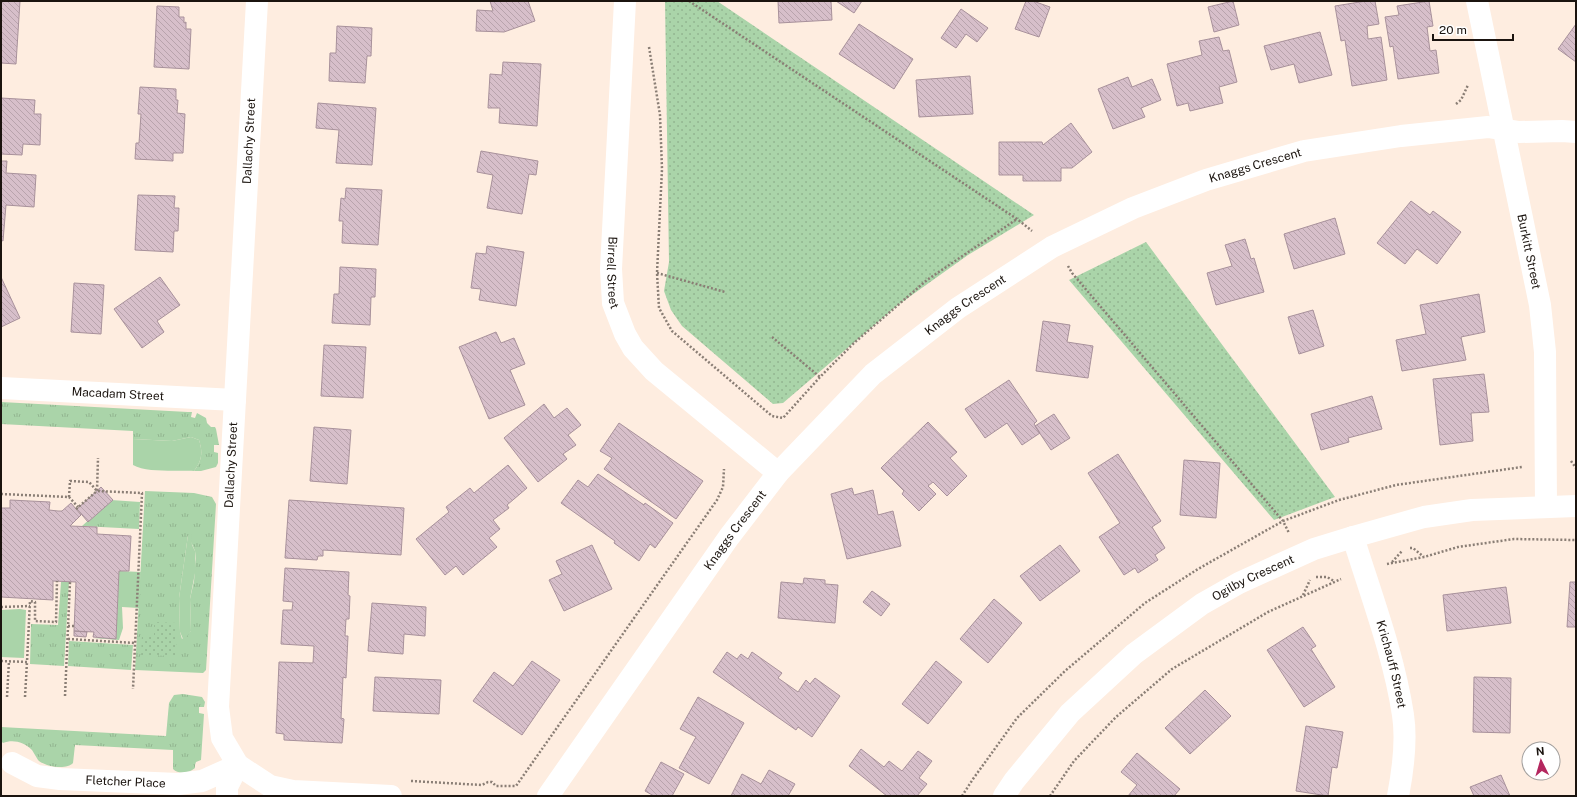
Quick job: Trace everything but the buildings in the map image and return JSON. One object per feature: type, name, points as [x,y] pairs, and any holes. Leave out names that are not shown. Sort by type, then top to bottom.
[{"type":"street","name":"Dallachy Street","points":[[257,1],[218,707],[222,738],[238,764],[270,786],[293,791],[391,796]]},
{"type":"street","name":"Birrell Street","points":[[625,1],[610,270],[613,303],[625,334],[633,348],[654,370],[778,473]]},
{"type":"street","name":"Burkitt Street","points":[[1477,1],[1540,305],[1545,352],[1546,507]]},
{"type":"street","name":"Knaggs Crescent","points":[[548,796],[729,537],[778,473],[873,374],[958,308],[1052,247],[1133,208],[1206,180],[1304,150],[1401,136],[1488,127],[1504,131],[1576,132]]},
{"type":"street","name":"Macadam Street","points":[[1,388],[235,400]]},
{"type":"street","name":"Ogilby Crescent","points":[[1004,796],[1014,781],[1070,713],[1134,654],[1202,604],[1239,583],[1314,549],[1424,517],[1472,510],[1576,506]]},
{"type":"street","name":"Krichauff Street","points":[[1353,537],[1394,668],[1403,716],[1404,765],[1398,796]]},
{"type":"street","name":"Fletcher Place","points":[[12,763],[37,776],[60,779],[178,784],[202,781],[238,764]]},
{"type":"street","points":[[227,796],[227,788],[238,764]]},
{"type":"path","points":[[649,46],[661,130],[662,177],[657,273],[659,308],[672,331],[772,416],[783,418],[820,377],[854,343],[927,280],[1017,219],[689,1]]},
{"type":"path","points":[[657,273],[725,292]]},
{"type":"path","points":[[1072,274],[1283,521],[1338,500],[1396,485],[1522,467]]},
{"type":"path","points":[[772,337],[820,377]]},
{"type":"path","points":[[97,491],[98,458]]},
{"type":"path","points":[[516,786],[718,500],[723,487],[724,469]]},
{"type":"path","points":[[97,491],[89,482],[70,481],[69,497],[77,508],[97,491],[142,493],[133,689]]},
{"type":"path","points":[[1,494],[69,497]]},
{"type":"path","points":[[1424,557],[1413,548],[1406,548],[1399,553],[1392,562],[1424,557],[1458,547],[1514,539],[1576,540]]},
{"type":"path","points":[[1050,796],[1074,761],[1106,728],[1172,668],[1268,612],[1303,596],[1335,581],[1327,577],[1317,577],[1310,580],[1303,596]]},
{"type":"path","points":[[25,697],[30,601],[35,602],[34,621],[56,622],[57,581]]},
{"type":"path","points":[[65,696],[70,582]]},
{"type":"path","points":[[1,607],[30,606]]},
{"type":"path","points":[[68,626],[74,626]]},
{"type":"path","points":[[68,639],[135,643]]},
{"type":"path","points":[[1,661],[27,662]]},
{"type":"path","points":[[7,697],[9,661]]},
{"type":"green space","points":[[665,1],[717,1],[1034,215],[968,255],[898,305],[783,403],[773,404],[682,326],[671,310],[664,291],[669,262]]},
{"type":"green space","points":[[1146,242],[1335,497],[1274,520],[1069,280]]},
{"type":"green space","points":[[1,402],[192,412],[191,417],[195,418],[197,413],[206,418],[207,423],[216,429],[219,445],[214,445],[214,452],[218,453],[218,463],[216,467],[201,471],[194,471],[199,464],[201,448],[199,440],[191,437],[172,441],[133,439],[133,431],[1,424]]},
{"type":"green space","points":[[191,437],[199,440],[201,448],[199,464],[194,471],[154,470],[139,468],[133,465],[133,439],[172,441]]},
{"type":"green space","points":[[145,491],[194,493],[212,497],[216,504],[206,670],[203,673],[135,670]],"holes":[[[188,535],[195,551],[196,559],[194,581],[190,599],[191,631],[182,639],[180,632],[179,598]]]},
{"type":"green space","points":[[111,500],[140,502],[139,529],[82,526]]},
{"type":"green space","points":[[191,534],[192,545],[195,551],[196,568],[190,599],[191,631],[185,639],[183,639],[180,632],[179,598],[188,535]]},
{"type":"green space","points":[[119,571],[141,572],[139,608],[122,607],[123,628],[119,640],[93,638],[116,638]]},
{"type":"green space","points":[[61,582],[69,582],[64,666],[30,664],[31,624],[58,625]]},
{"type":"green space","points":[[1,610],[26,610],[24,658],[1,657]]},
{"type":"green space","points":[[154,622],[177,623],[176,656],[141,655],[142,635],[154,636]]},
{"type":"green space","points":[[69,641],[133,645],[131,670],[68,666]]},
{"type":"green space","points":[[183,694],[202,697],[205,702],[204,707],[199,707],[199,713],[204,714],[201,760],[196,762],[195,768],[187,772],[181,773],[173,769],[173,750],[75,745],[73,763],[66,766],[56,767],[38,760],[32,750],[22,743],[11,741],[3,743],[1,741],[1,727],[166,736],[169,703],[174,695]]}]
